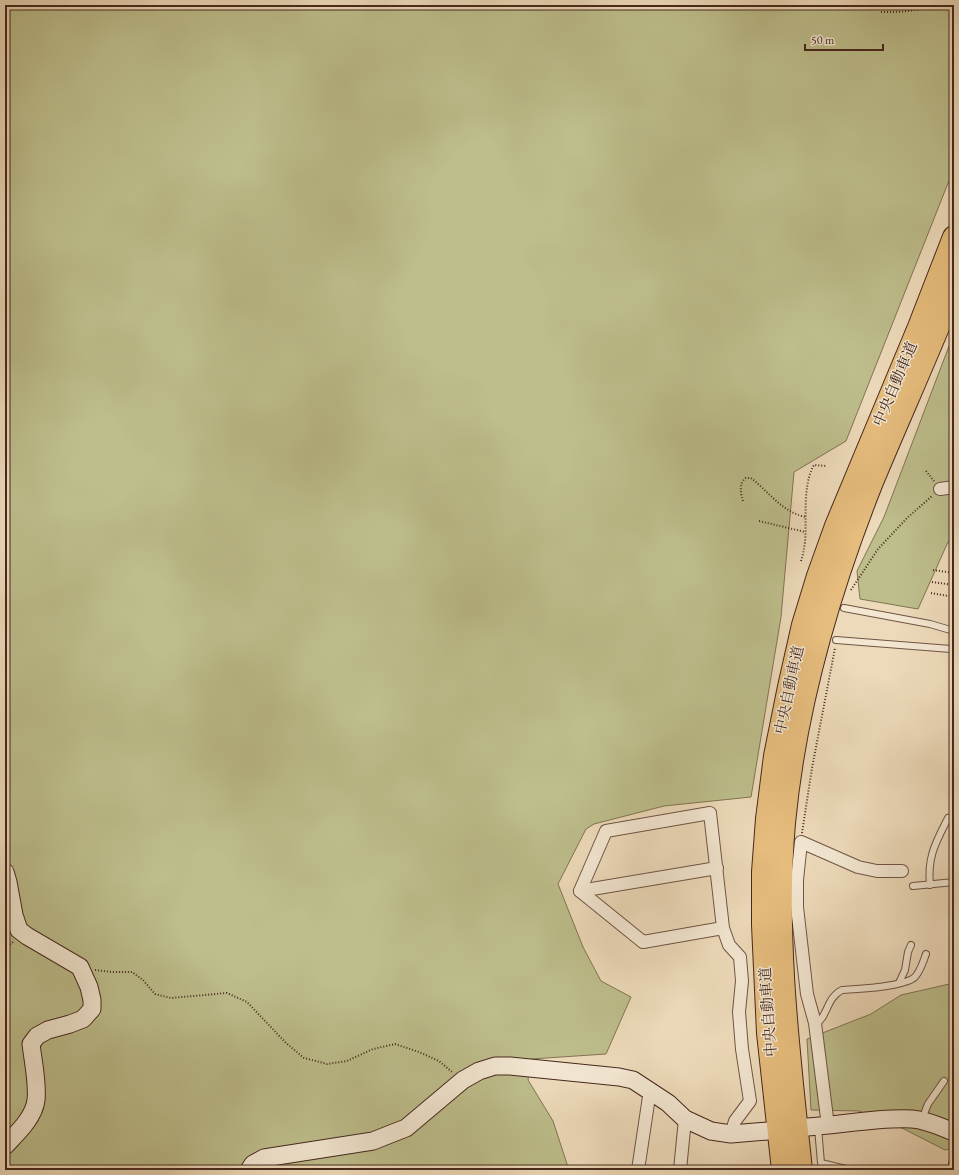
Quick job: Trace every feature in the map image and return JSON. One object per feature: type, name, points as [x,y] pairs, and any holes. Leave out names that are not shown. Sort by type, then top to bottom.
[{"type":"highway","name":"中央自動車道","points":[[783,1170],[768,1033],[763,925],[763,872],[767,819],[775,756],[802,632],[818,576],[836,526],[919,327],[954,237]]},
{"type":"highway","name":"中央自動車道","points":[[801,1170],[786,1020],[781,942],[781,883],[784,830],[793,759],[807,687],[822,631],[854,532],[873,482],[954,288]]},
{"type":"street","points":[[940,489],[954,487]]},
{"type":"street","points":[[580,891],[606,831],[710,813],[723,928],[729,945],[740,957],[742,981],[739,1012],[742,1049],[750,1102],[735,1121],[731,1134]]},
{"type":"street","points":[[902,871],[877,872],[858,867],[801,842],[797,880],[797,907],[807,994],[815,1025],[817,1127],[890,1119],[914,1119],[954,1132]]},
{"type":"street","points":[[580,891],[716,868]]},
{"type":"street","points":[[5,872],[18,930],[80,967],[90,987],[92,1000],[92,1009],[83,1018],[70,1024],[48,1030],[37,1036],[31,1044],[36,1101],[31,1114],[5,1146]]},
{"type":"street","points":[[580,891],[643,942],[723,928]]},
{"type":"street","points":[[249,1170],[253,1164],[264,1158],[373,1140],[400,1131],[406,1128],[463,1080],[479,1071],[496,1066],[510,1066],[619,1077],[633,1080],[668,1103],[684,1119],[711,1131],[731,1134],[768,1131]]},
{"type":"street","points":[[638,1170],[650,1090]]},
{"type":"street","points":[[680,1170],[684,1119]]},
{"type":"lane","points":[[844,608],[930,624],[954,631]]},
{"type":"lane","points":[[836,640],[931,648],[954,648]]},
{"type":"lane","points":[[930,885],[929,871],[931,856],[948,818]]},
{"type":"lane","points":[[913,886],[954,882]]},
{"type":"lane","points":[[899,983],[911,945]]},
{"type":"lane","points":[[815,1025],[820,1022],[833,997],[842,990],[899,983],[914,978],[922,965],[926,954]]},
{"type":"lane","points":[[921,1121],[928,1104],[944,1081]]},
{"type":"lane","points":[[817,1127],[821,1163],[850,1170]]},
{"type":"lane","points":[[951,1170],[954,1153]]},
{"type":"path","points":[[881,12],[902,12],[924,8],[931,5]]},
{"type":"path","points":[[801,561],[805,543],[807,496],[810,472],[814,465],[826,466]]},
{"type":"path","points":[[743,502],[741,486],[742,481],[746,478],[751,478],[796,516],[806,518]]},
{"type":"path","points":[[759,521],[805,532]]},
{"type":"path","points":[[933,570],[954,573]]},
{"type":"path","points":[[932,582],[954,585]]},
{"type":"path","points":[[931,593],[954,597]]},
{"type":"path","points":[[80,967],[112,972],[132,972],[144,980],[155,994],[171,998],[227,993],[247,1002],[286,1043],[304,1058],[327,1064],[347,1061],[374,1049],[395,1044],[439,1061],[463,1080]]},
{"type":"green space","points":[[5,5],[954,5],[954,168],[846,441],[794,472],[781,617],[751,797],[664,806],[594,824],[586,829],[558,884],[583,947],[601,981],[631,997],[606,1054],[531,1059],[528,1080],[553,1121],[570,1170],[5,1170]]},
{"type":"green space","points":[[954,333],[954,542],[948,542],[918,609],[860,599],[857,571],[884,517]]},
{"type":"green space","points":[[954,983],[954,1148],[945,1150],[904,1129],[859,1111],[811,1110],[807,1039],[871,1014],[901,995]]}]
